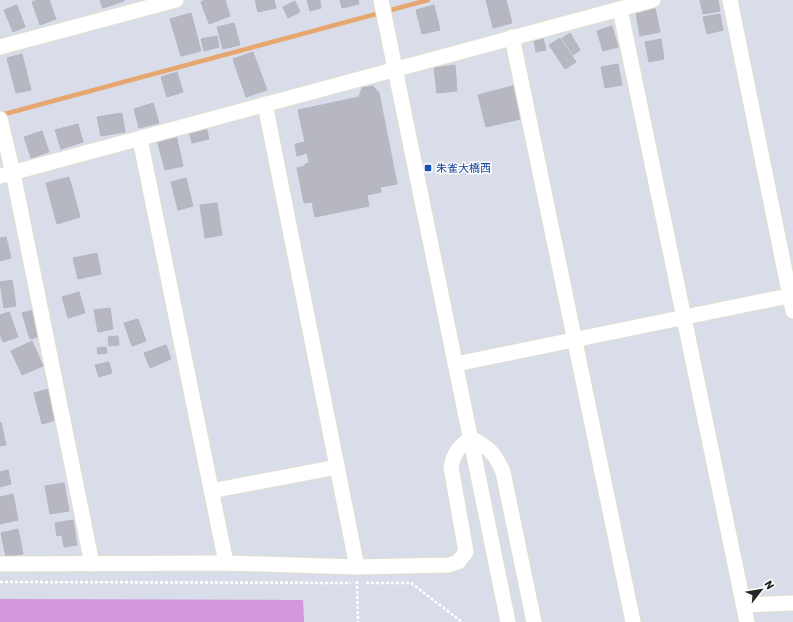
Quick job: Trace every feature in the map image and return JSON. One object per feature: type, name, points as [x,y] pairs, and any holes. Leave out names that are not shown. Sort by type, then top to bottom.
[{"type":"street","points":[[0,47],[176,0]]},
{"type":"street","points":[[381,0],[508,622]]},
{"type":"street","points":[[6,175],[140,140],[265,104],[395,71],[512,37],[653,0]]},
{"type":"street","points":[[730,0],[791,295],[793,311]]},
{"type":"street","points":[[620,9],[747,622]]},
{"type":"street","points":[[512,37],[633,622]]},
{"type":"street","points":[[265,104],[357,567]]},
{"type":"street","points":[[0,120],[6,175],[92,564]]},
{"type":"street","points":[[140,140],[226,563]]},
{"type":"street","points":[[456,364],[791,295]]},
{"type":"street","points":[[0,564],[226,563],[357,567],[449,565],[458,562],[466,552],[451,467],[454,453],[462,444],[471,438]]},
{"type":"street","points":[[471,438],[486,446],[497,457],[503,472],[534,622]]},
{"type":"street","points":[[211,490],[337,466]]},
{"type":"street","points":[[744,605],[793,603]]},
{"type":"path","points":[[357,567],[358,622]]},
{"type":"path","points":[[0,582],[348,583]]},
{"type":"path","points":[[362,583],[411,583],[462,622]]},
{"type":"shaded area","points":[[0,599],[303,600],[304,622],[0,622]]},
{"type":"building","points":[[37,0],[49,0],[56,19],[40,25],[32,2]]},
{"type":"building","points":[[100,0],[124,0],[124,1],[103,8]]},
{"type":"building","points":[[205,0],[225,0],[230,16],[209,24],[201,2]]},
{"type":"building","points":[[255,0],[274,0],[276,8],[258,12]]},
{"type":"building","points":[[307,0],[320,0],[321,8],[310,11]]},
{"type":"building","points":[[340,0],[358,0],[359,4],[342,8]]},
{"type":"building","points":[[486,0],[506,0],[512,23],[493,28]]},
{"type":"building","points":[[700,0],[718,0],[720,11],[703,14]]},
{"type":"building","points":[[295,1],[300,12],[288,18],[283,7]]},
{"type":"building","points":[[17,5],[25,27],[13,32],[4,10]]},
{"type":"building","points":[[434,5],[440,30],[422,34],[416,10]]},
{"type":"building","points":[[655,8],[660,32],[640,36],[636,13]]},
{"type":"building","points":[[191,13],[201,51],[181,56],[170,19]]},
{"type":"building","points":[[720,14],[723,30],[707,34],[703,17]]},
{"type":"building","points":[[234,23],[240,45],[223,49],[217,27]]},
{"type":"building","points":[[612,26],[618,47],[603,51],[597,31]]},
{"type":"building","points":[[570,33],[580,50],[573,55],[562,38]]},
{"type":"building","points":[[217,36],[219,47],[204,51],[201,39]]},
{"type":"building","points":[[543,38],[546,50],[536,52],[534,40]]},
{"type":"building","points":[[560,38],[576,62],[565,69],[549,45]]},
{"type":"building","points":[[661,39],[664,59],[649,62],[645,42]]},
{"type":"building","points":[[253,52],[267,90],[246,97],[233,59]]},
{"type":"building","points":[[22,54],[31,90],[16,93],[7,58]]},
{"type":"building","points":[[618,64],[622,85],[605,88],[601,67]]},
{"type":"building","points":[[455,65],[457,91],[437,93],[434,68]]},
{"type":"building","points":[[177,72],[183,92],[167,97],[161,77]]},
{"type":"building","points":[[516,85],[525,118],[486,127],[478,95]]},
{"type":"building","points":[[373,86],[379,93],[397,184],[380,187],[381,192],[367,195],[369,206],[315,217],[312,202],[304,203],[297,168],[305,166],[305,164],[309,163],[307,153],[297,156],[295,144],[305,142],[298,110],[359,97],[362,88]]},
{"type":"building","points":[[153,103],[159,123],[139,128],[134,109]]},
{"type":"building","points":[[122,113],[125,132],[101,136],[97,117]]},
{"type":"building","points":[[78,124],[83,142],[61,149],[55,130]]},
{"type":"building","points":[[206,127],[209,139],[192,143],[189,131]]},
{"type":"building","points":[[42,131],[49,152],[31,158],[24,137]]},
{"type":"building","points":[[176,135],[183,166],[165,170],[157,140]]},
{"type":"building","points":[[69,177],[80,217],[57,224],[46,183]]},
{"type":"building","points":[[186,178],[193,206],[178,210],[171,182]]},
{"type":"building","points":[[217,203],[222,235],[205,238],[200,205]]},
{"type":"building","points":[[6,237],[11,258],[0,261],[0,238]]},
{"type":"building","points":[[97,253],[101,274],[78,279],[73,258]]},
{"type":"building","points":[[12,280],[16,306],[4,308],[0,282]]},
{"type":"building","points":[[79,292],[85,313],[68,318],[62,297]]},
{"type":"building","points":[[110,308],[113,329],[98,332],[94,310]]},
{"type":"building","points":[[33,310],[41,336],[30,339],[22,313]]},
{"type":"building","points":[[9,312],[18,337],[3,342],[0,334],[0,315]]},
{"type":"building","points":[[138,319],[146,341],[132,346],[124,323]]},
{"type":"building","points":[[118,336],[119,345],[109,346],[108,337]]},
{"type":"building","points":[[32,341],[43,366],[22,375],[11,351]]},
{"type":"building","points":[[166,345],[171,359],[150,368],[144,353]]},
{"type":"building","points":[[106,347],[107,353],[98,354],[97,348]]},
{"type":"building","points":[[109,362],[112,373],[99,377],[95,365]]},
{"type":"building","points":[[48,389],[56,420],[42,424],[34,393]]},
{"type":"building","points":[[1,422],[6,445],[0,446],[0,423]]},
{"type":"building","points":[[8,470],[11,484],[0,487],[0,472]]},
{"type":"building","points":[[64,483],[69,511],[50,514],[45,486]]},
{"type":"building","points":[[13,494],[18,520],[0,524],[0,497]]},
{"type":"building","points":[[73,520],[77,545],[64,547],[62,535],[57,536],[55,523]]},
{"type":"building","points":[[18,529],[23,554],[6,557],[1,533]]},
{"type":"waterway","points":[[1,115],[428,0]]},
{"type":"place","name":"朱雀大橋西","points":[[428,168]]}]
